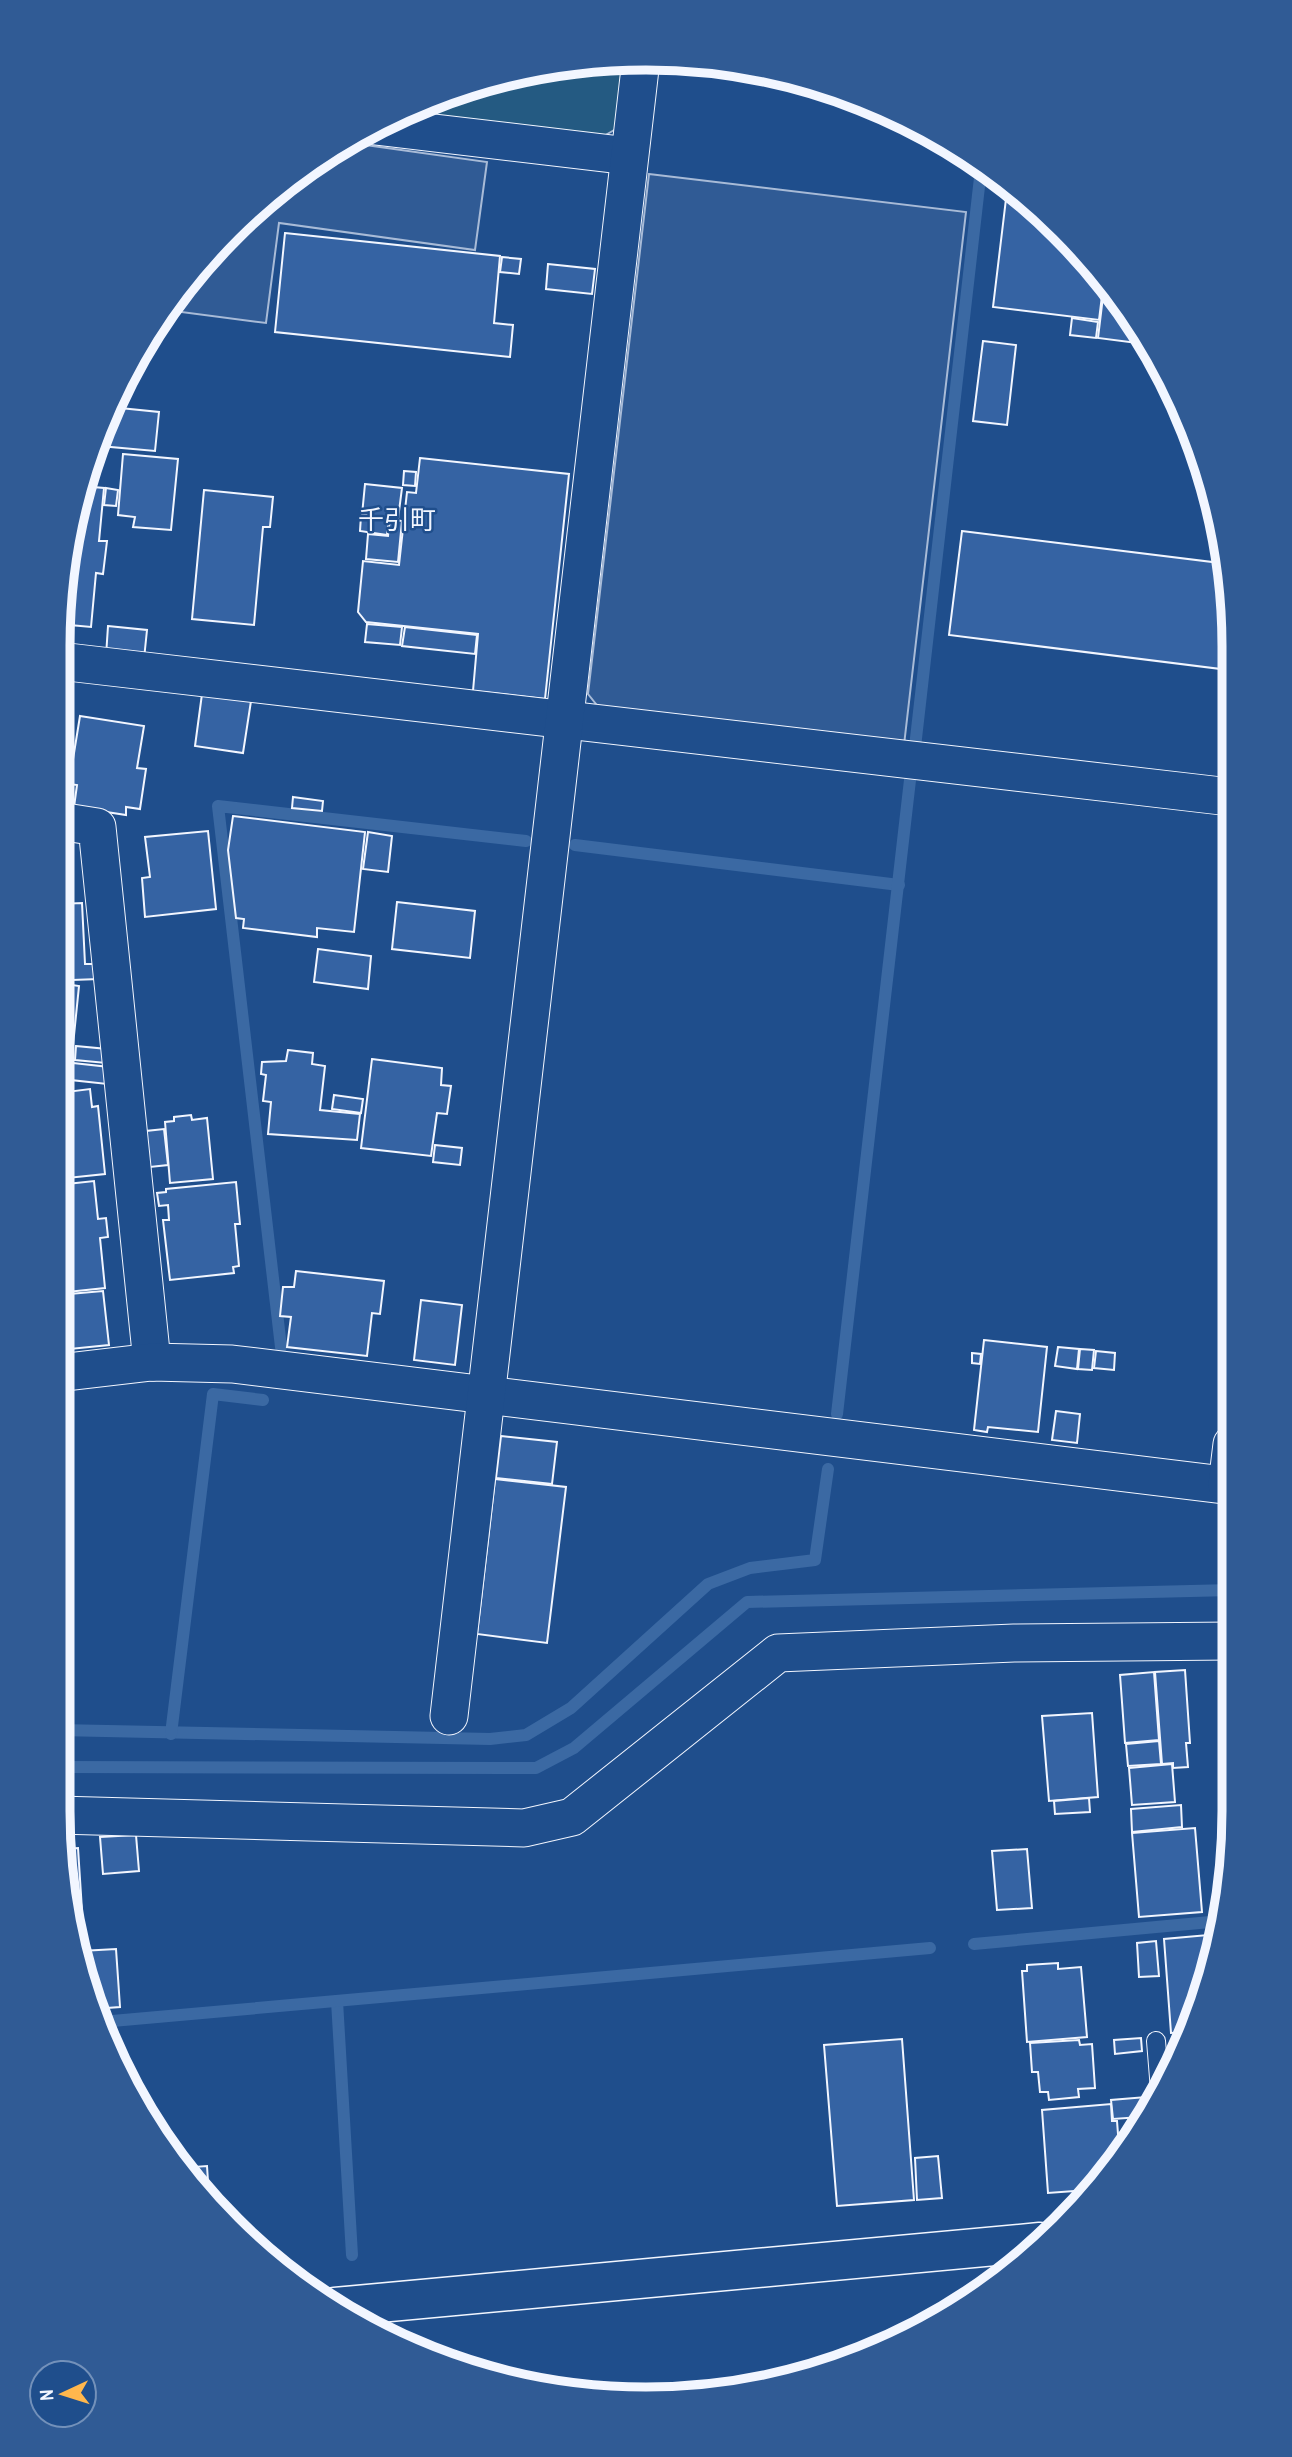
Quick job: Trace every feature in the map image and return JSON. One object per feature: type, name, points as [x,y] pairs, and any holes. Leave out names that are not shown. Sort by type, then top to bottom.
[{"type":"street","points":[[449,1716],[640,70]]},
{"type":"street","points":[[393,128],[629,156]]},
{"type":"street","points":[[70,662],[1222,796]]},
{"type":"street","points":[[70,823],[97,827],[152,1362]]},
{"type":"street","points":[[70,1372],[152,1362],[232,1364],[1222,1484]]},
{"type":"street","points":[[70,1815],[524,1828],[572,1817],[779,1653],[1014,1643],[1222,1641]]},
{"type":"street","points":[[351,2306],[1027,2243]]},
{"type":"lane","points":[[1156,2041],[1159,2074]]},
{"type":"shaded area","points":[[623,71],[616,129],[602,137],[421,116],[461,101],[534,81]]},
{"type":"shaded area","points":[[362,145],[487,162],[475,250],[279,223],[266,323],[177,311],[213,266],[266,213],[295,189]]},
{"type":"shaded area","points":[[649,174],[966,212],[904,745],[600,709],[588,694]]},
{"type":"building","points":[[1006,199],[1026,213],[1053,239],[1102,294],[1099,320],[993,307]]},
{"type":"building","points":[[285,233],[500,256],[494,323],[513,325],[510,357],[275,332]]},
{"type":"building","points":[[502,257],[521,259],[519,274],[500,272]]},
{"type":"building","points":[[548,264],[595,269],[592,294],[546,289]]},
{"type":"building","points":[[1103,295],[1135,343],[1098,338]]},
{"type":"building","points":[[1072,318],[1098,322],[1096,338],[1070,335]]},
{"type":"building","points":[[983,341],[1016,345],[1007,425],[973,421]]},
{"type":"building","points":[[122,408],[159,412],[155,451],[106,447]]},
{"type":"building","points":[[123,454],[178,459],[171,530],[133,527],[135,517],[118,515]]},
{"type":"building","points":[[420,458],[569,474],[545,699],[473,691],[478,634],[366,622],[358,612],[363,561],[399,565],[407,492],[416,493]]},
{"type":"building","points":[[404,471],[416,472],[415,486],[403,485]]},
{"type":"building","points":[[365,484],[402,488],[398,519],[362,515]]},
{"type":"building","points":[[93,487],[104,488],[99,541],[107,541],[103,574],[96,573],[91,627],[71,625],[81,534]]},
{"type":"building","points":[[106,488],[118,490],[116,506],[104,505]]},
{"type":"building","points":[[204,490],[273,497],[270,527],[263,527],[254,625],[192,619]]},
{"type":"building","points":[[361,516],[389,519],[387,535],[360,531]]},
{"type":"building","points":[[390,519],[402,521],[398,562],[366,559],[368,534],[388,536]]},
{"type":"building","points":[[962,531],[1216,562],[1221,608],[1222,669],[949,635]]},
{"type":"building","points":[[367,624],[402,627],[400,645],[365,642]]},
{"type":"building","points":[[108,626],[147,630],[144,659],[106,656]]},
{"type":"building","points":[[405,627],[477,635],[475,654],[402,646]]},
{"type":"building","points":[[202,694],[251,701],[243,753],[195,746]]},
{"type":"building","points":[[80,716],[144,726],[137,768],[146,769],[140,809],[126,807],[126,815],[74,807],[77,785],[70,784]]},
{"type":"building","points":[[293,797],[323,801],[322,811],[292,808]]},
{"type":"building","points":[[233,816],[365,832],[354,932],[317,928],[317,937],[243,928],[244,919],[236,918],[228,850]]},
{"type":"building","points":[[208,831],[216,909],[145,917],[142,878],[150,877],[145,837]]},
{"type":"building","points":[[368,832],[392,836],[388,872],[363,869]]},
{"type":"building","points":[[397,902],[475,911],[470,958],[392,949]]},
{"type":"building","points":[[82,903],[85,964],[98,964],[99,979],[72,980],[70,904]]},
{"type":"building","points":[[318,949],[371,956],[368,989],[314,982]]},
{"type":"building","points":[[70,985],[79,986],[72,1055],[70,1054]]},
{"type":"building","points":[[76,1046],[107,1049],[106,1063],[75,1060]]},
{"type":"building","points":[[288,1050],[313,1053],[312,1064],[325,1066],[320,1110],[360,1114],[357,1140],[268,1134],[271,1102],[263,1101],[266,1075],[261,1074],[262,1062],[286,1061]]},
{"type":"building","points":[[372,1059],[442,1068],[441,1085],[451,1086],[447,1114],[437,1113],[431,1156],[361,1148]]},
{"type":"building","points":[[73,1063],[109,1067],[107,1084],[71,1080]]},
{"type":"building","points":[[90,1089],[92,1107],[98,1106],[105,1174],[70,1178],[70,1092]]},
{"type":"building","points":[[334,1095],[363,1099],[361,1113],[332,1109]]},
{"type":"building","points":[[191,1115],[192,1120],[207,1118],[213,1179],[170,1183],[165,1122],[174,1121],[174,1117]]},
{"type":"building","points":[[164,1129],[168,1165],[150,1167],[146,1131]]},
{"type":"building","points":[[435,1145],[462,1148],[460,1165],[433,1162]]},
{"type":"building","points":[[94,1181],[98,1219],[106,1218],[108,1237],[100,1238],[105,1288],[70,1292],[70,1184]]},
{"type":"building","points":[[236,1182],[240,1224],[235,1224],[239,1266],[233,1267],[234,1273],[170,1280],[163,1220],[169,1220],[168,1205],[159,1206],[157,1193],[166,1192],[166,1189]]},
{"type":"building","points":[[296,1271],[384,1281],[380,1314],[372,1313],[367,1356],[287,1347],[291,1317],[280,1316],[283,1287],[294,1287]]},
{"type":"building","points":[[103,1291],[109,1345],[70,1349],[70,1294]]},
{"type":"building","points":[[421,1300],[462,1305],[455,1365],[414,1360]]},
{"type":"building","points":[[984,1340],[1047,1347],[1038,1432],[988,1427],[987,1432],[974,1430]]},
{"type":"building","points":[[1058,1347],[1079,1349],[1077,1369],[1055,1366]]},
{"type":"building","points":[[1080,1349],[1094,1350],[1092,1370],[1078,1369]]},
{"type":"building","points":[[1096,1351],[1115,1353],[1114,1370],[1094,1368]]},
{"type":"building","points":[[972,1353],[981,1354],[980,1364],[972,1363]]},
{"type":"building","points":[[1056,1411],[1080,1414],[1077,1443],[1052,1440]]},
{"type":"building","points":[[501,1436],[557,1442],[552,1484],[496,1478]]},
{"type":"building","points":[[495,1479],[566,1487],[547,1643],[477,1634]]},
{"type":"building","points":[[1185,1670],[1190,1743],[1186,1743],[1188,1767],[1173,1768],[1173,1763],[1162,1764],[1155,1672]]},
{"type":"building","points":[[1154,1672],[1159,1740],[1125,1743],[1120,1675]]},
{"type":"building","points":[[1092,1713],[1098,1797],[1049,1801],[1042,1716]]},
{"type":"building","points":[[1159,1741],[1161,1764],[1128,1766],[1126,1744]]},
{"type":"building","points":[[1172,1764],[1175,1802],[1132,1805],[1129,1768]]},
{"type":"building","points":[[1089,1798],[1090,1812],[1055,1814],[1054,1801]]},
{"type":"building","points":[[1181,1805],[1182,1827],[1132,1832],[1131,1809]]},
{"type":"building","points":[[1195,1828],[1202,1912],[1139,1917],[1132,1833]]},
{"type":"building","points":[[136,1835],[139,1871],[103,1874],[100,1837]]},
{"type":"building","points":[[78,1848],[82,1910],[79,1910],[71,1849]]},
{"type":"building","points":[[1027,1849],[1032,1908],[997,1910],[992,1851]]},
{"type":"building","points":[[1208,1935],[1177,2033],[1171,2033],[1164,1939]]},
{"type":"building","points":[[1156,1941],[1159,1976],[1139,1977],[1137,1943]]},
{"type":"building","points":[[116,1949],[120,2007],[105,2008],[88,1951]]},
{"type":"building","points":[[1058,1963],[1058,1969],[1081,1967],[1087,2037],[1027,2042],[1022,1971],[1027,1971],[1027,1965]]},
{"type":"building","points":[[1141,2038],[1142,2051],[1115,2054],[1114,2040]]},
{"type":"building","points":[[902,2039],[914,2200],[837,2206],[824,2045]]},
{"type":"building","points":[[1079,2040],[1080,2045],[1092,2044],[1095,2088],[1078,2089],[1079,2097],[1049,2100],[1048,2092],[1040,2092],[1038,2072],[1032,2072],[1030,2043]]},
{"type":"building","points":[[1146,2097],[1133,2118],[1113,2119],[1111,2100]]},
{"type":"building","points":[[1111,2104],[1112,2121],[1117,2121],[1118,2140],[1079,2191],[1048,2193],[1042,2110]]},
{"type":"building","points":[[938,2156],[942,2198],[917,2200],[915,2158]]},
{"type":"building","points":[[207,2166],[208,2185],[193,2167]]},
{"type":"waterway","points":[[915,747],[980,177]]},
{"type":"waterway","points":[[837,1414],[910,780]]},
{"type":"waterway","points":[[281,1347],[218,806],[526,841]]},
{"type":"waterway","points":[[575,845],[899,885]]},
{"type":"waterway","points":[[171,1734],[213,1394],[263,1400]]},
{"type":"waterway","points":[[70,1730],[490,1739],[526,1735],[571,1708],[708,1584],[750,1568],[815,1560],[828,1469]]},
{"type":"waterway","points":[[70,1767],[536,1768],[574,1748],[747,1602],[1222,1590]]},
{"type":"waterway","points":[[974,1944],[1211,1922]]},
{"type":"waterway","points":[[110,2021],[930,1948]]},
{"type":"waterway","points":[[337,2001],[352,2255]]},
{"type":"district","name":"千引町","points":[[397,519]]}]
